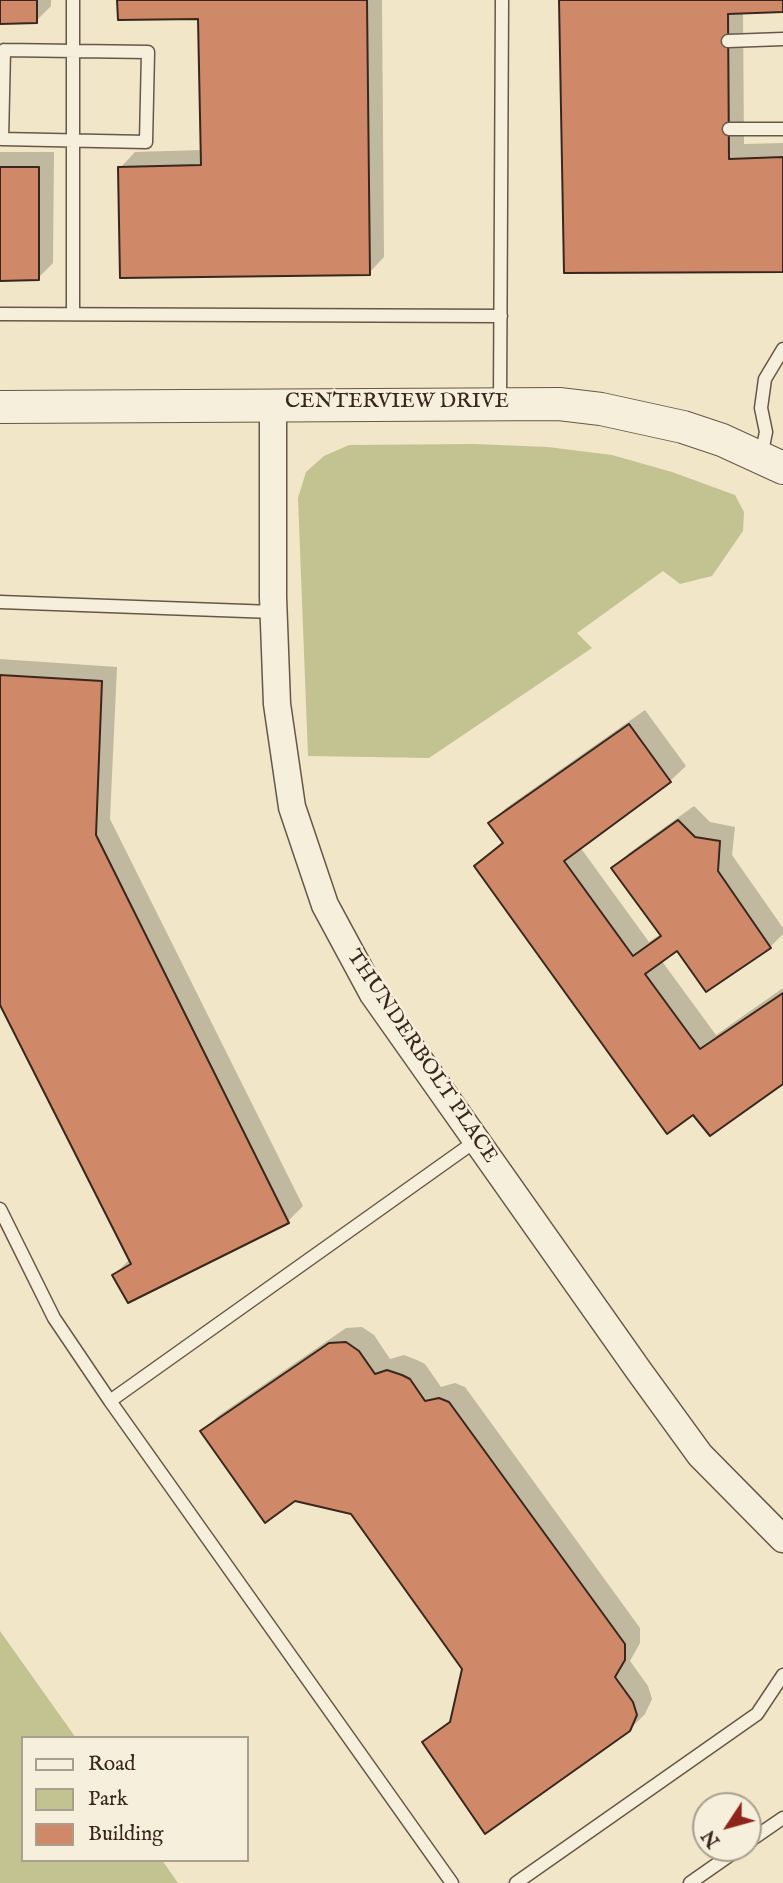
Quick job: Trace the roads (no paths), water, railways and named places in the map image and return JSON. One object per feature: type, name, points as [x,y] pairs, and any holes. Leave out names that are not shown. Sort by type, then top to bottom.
[{"type":"street","name":"CENTERVIEW DRIVE","points":[[0,407],[500,402],[559,404],[642,416],[696,432],[772,462]]},
{"type":"street","name":"THUNDERBOLT PLACE","points":[[273,404],[277,704],[285,774],[302,841],[325,905],[373,994],[700,1455],[783,1539]]},
{"type":"lane","points":[[73,0],[73,313]]},
{"type":"lane","points":[[500,402],[502,0]]},
{"type":"lane","points":[[728,41],[783,39]]},
{"type":"lane","points":[[4,50],[148,52],[146,142],[73,141],[2,139],[4,50]]},
{"type":"lane","points":[[729,129],[783,128]]},
{"type":"lane","points":[[0,314],[501,316]]},
{"type":"lane","points":[[772,462],[761,408],[765,379],[783,349]]},
{"type":"lane","points":[[0,602],[274,612]]},
{"type":"lane","points":[[110,1401],[477,1140]]},
{"type":"lane","points":[[0,1209],[54,1318],[452,1883]]},
{"type":"lane","points":[[516,1883],[757,1714],[783,1675]]},
{"type":"lane","points":[[762,1832],[783,1818]]},
{"type":"lane","points":[[690,1883],[720,1862]]}]
